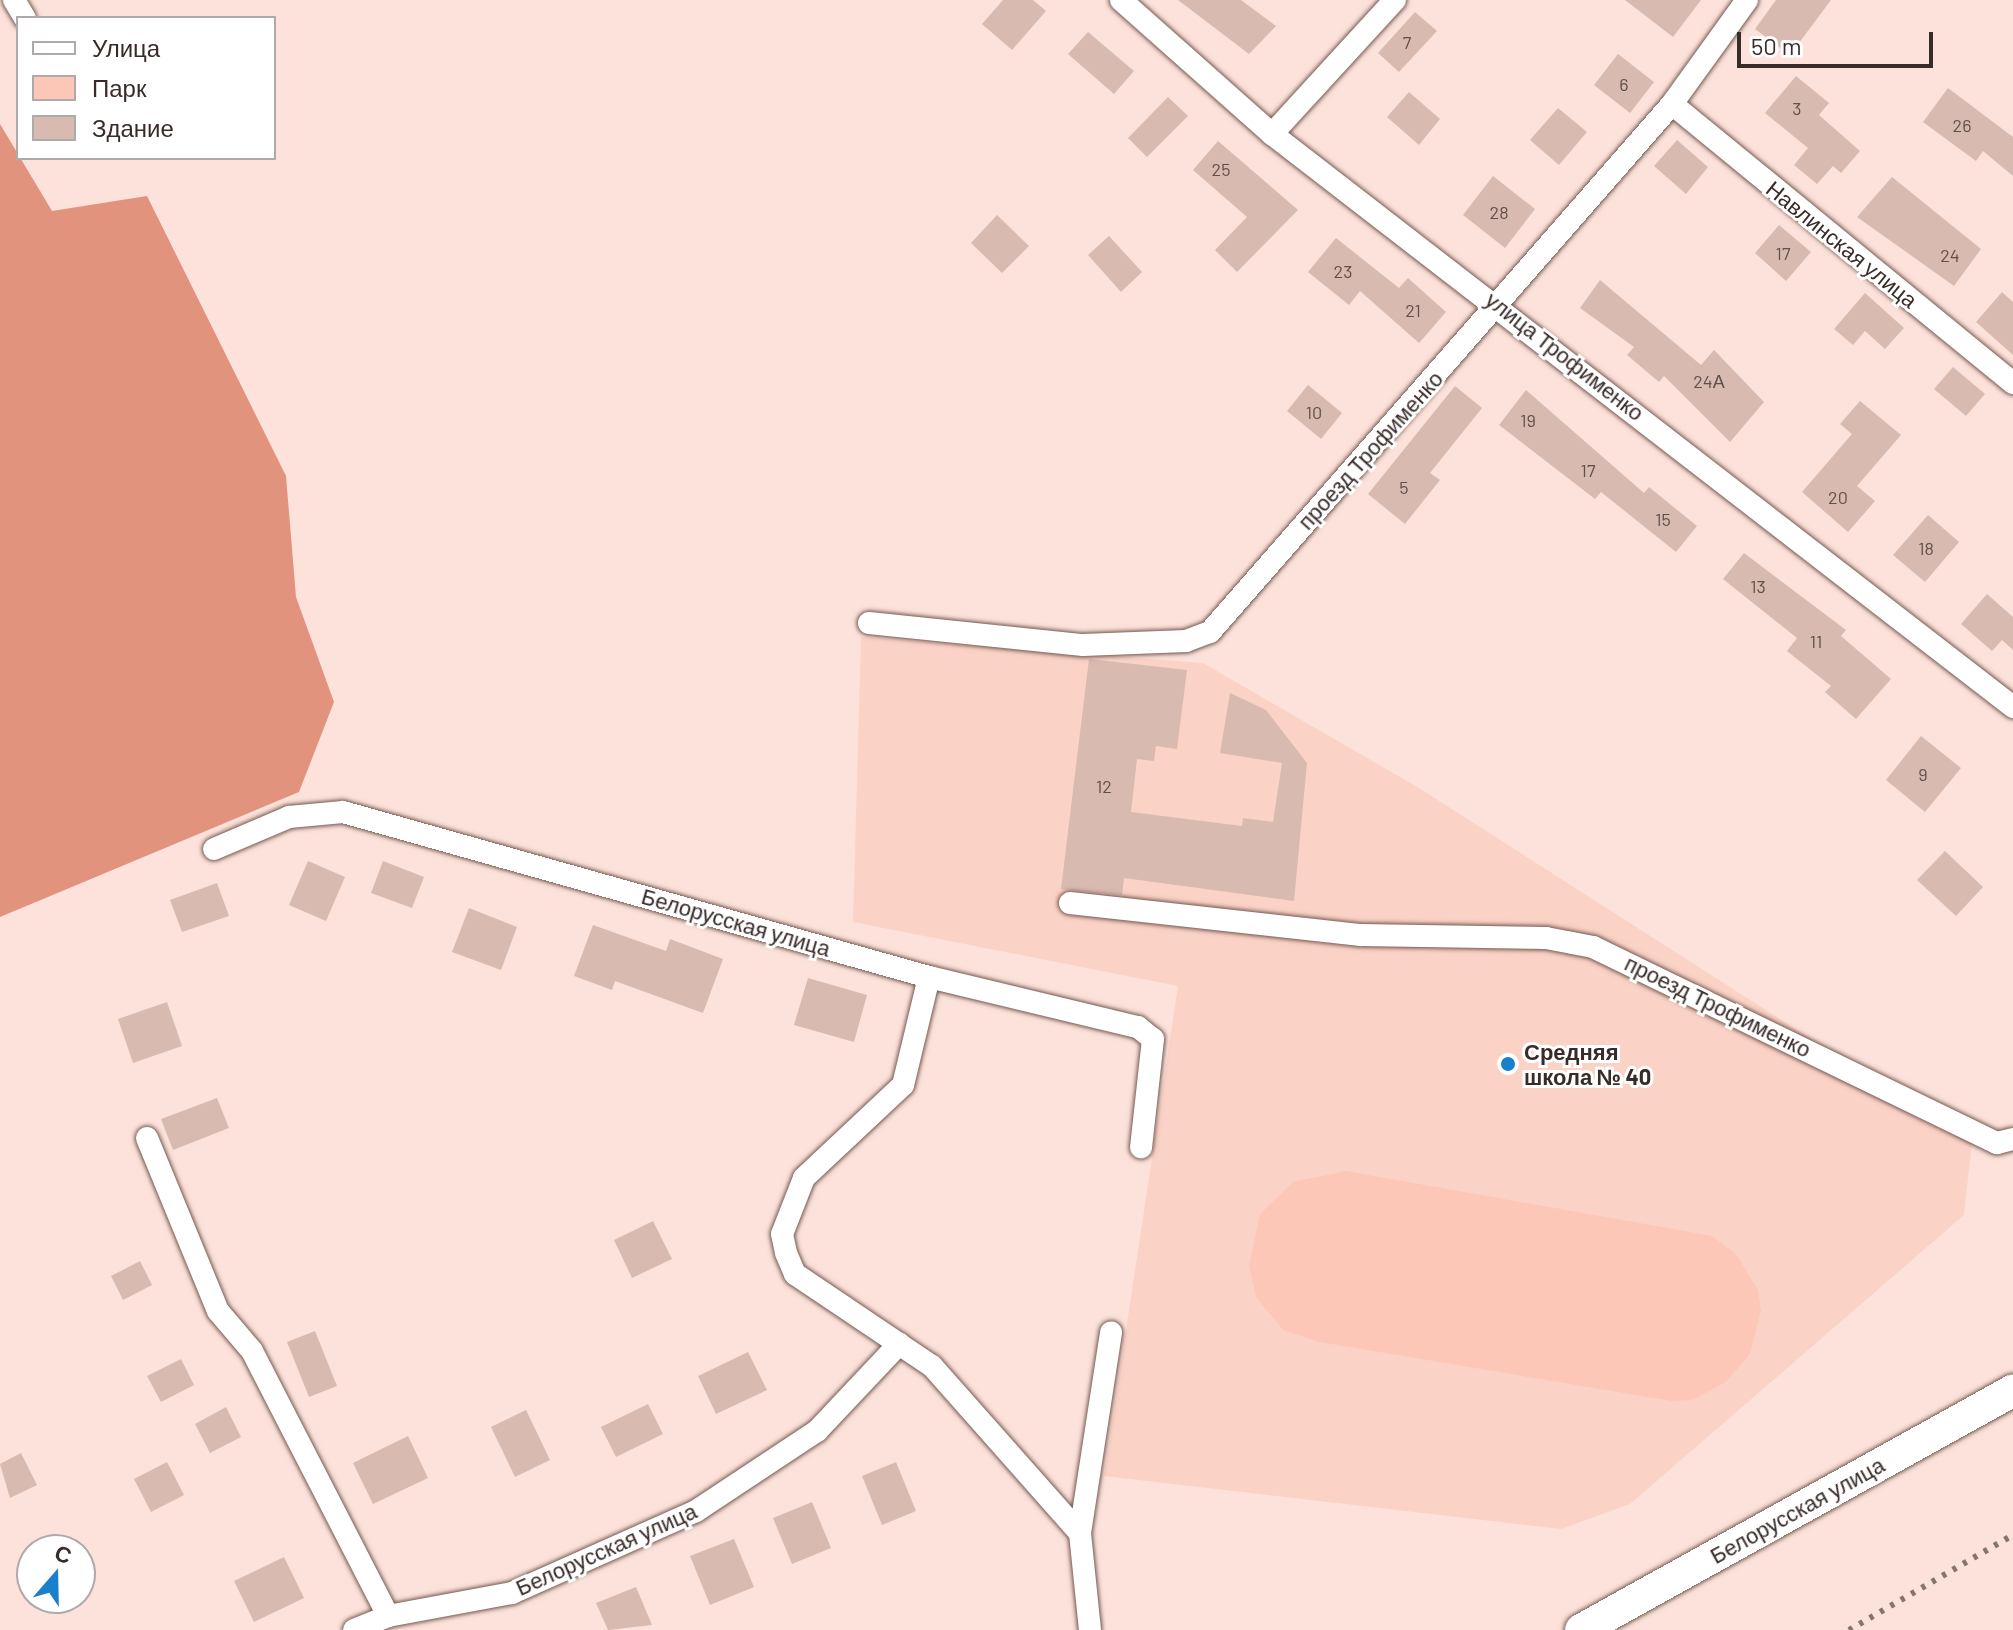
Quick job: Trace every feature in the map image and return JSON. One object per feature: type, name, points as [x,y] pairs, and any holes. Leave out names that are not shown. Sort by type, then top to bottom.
[{"type":"main road","name":"Белорусская улица","points":[[1581,1630],[2013,1391]]},
{"type":"street","name":"улица Трофименко","points":[[1121,0],[1272,134],[1500,306],[2013,707]]},
{"type":"street","name":"проезд Трофименко","points":[[869,623],[1083,645],[1200,638],[1500,306],[1672,104],[1747,0]]},
{"type":"street","points":[[1272,134],[1392,1]]},
{"type":"street","name":"Навлинская улица","points":[[1672,104],[2013,383]]},
{"type":"street","name":"Белорусская улица","points":[[214,849],[289,817],[343,812],[929,977],[1148,1032],[1153,1039],[1141,1147]]},
{"type":"street","name":"проезд Трофименко","points":[[1070,903],[1361,935],[1546,938],[1593,947],[1997,1143],[2013,1139]]},
{"type":"street","points":[[929,977],[903,1085],[804,1178],[782,1234],[795,1274],[932,1366],[1080,1533]]},
{"type":"street","points":[[147,1138],[218,1311],[252,1351],[388,1616]]},
{"type":"street","points":[[1090,1630],[1080,1533],[1111,1332]]},
{"type":"street","name":"Белорусская улица","points":[[354,1630],[388,1616],[512,1593],[696,1511],[817,1431],[899,1344]]},
{"type":"shaded area","points":[[0,124],[16,151],[16,160],[22,160],[52,211],[147,196],[286,476],[296,597],[334,702],[299,792],[0,917]]},
{"type":"shaded area","name":"Средняя школа № 40","points":[[861,637],[1203,663],[1419,788],[1972,1142],[1964,1215],[1630,1504],[1561,1529],[1104,1476],[1178,986],[853,922]]},
{"type":"green space","points":[[1346,1171],[1712,1236],[1736,1254],[1758,1290],[1761,1311],[1750,1354],[1726,1382],[1692,1400],[1672,1401],[1319,1342],[1283,1330],[1256,1297],[1249,1266],[1260,1214],[1293,1182]]},
{"type":"building","points":[[1003,0],[1033,0],[1046,11],[1012,50],[982,24]]},
{"type":"building","points":[[1178,0],[1241,0],[1276,26],[1249,54]]},
{"type":"building","points":[[1625,0],[1701,0],[1673,37]]},
{"type":"building","points":[[1776,0],[1831,0],[1790,55],[1755,29]]},
{"type":"building","points":[[1415,12],[1437,31],[1399,72],[1378,53]]},
{"type":"building","points":[[1088,32],[1134,71],[1114,94],[1068,54]]},
{"type":"building","points":[[1618,54],[1654,82],[1630,113],[1594,85]]},
{"type":"building","points":[[1796,76],[1829,103],[1819,115],[1860,151],[1841,173],[1833,166],[1817,184],[1794,165],[1808,148],[1765,113]]},
{"type":"building","points":[[1948,88],[2013,137],[2013,176],[1983,151],[1976,161],[1923,122]]},
{"type":"building","points":[[1409,92],[1440,119],[1419,145],[1387,117]]},
{"type":"building","points":[[1168,97],[1188,116],[1147,157],[1128,138]]},
{"type":"building","points":[[1558,108],[1587,132],[1559,165],[1530,140]]},
{"type":"building","points":[[1677,140],[1708,167],[1686,194],[1654,166]]},
{"type":"building","points":[[1218,141],[1298,210],[1237,272],[1215,250],[1247,217],[1193,170]]},
{"type":"building","points":[[1493,176],[1535,209],[1505,248],[1463,215]]},
{"type":"building","points":[[1892,177],[1981,249],[1954,286],[1857,217]]},
{"type":"building","points":[[997,215],[1029,246],[1002,273],[971,243]]},
{"type":"building","points":[[1779,225],[1811,252],[1786,281],[1755,253]]},
{"type":"building","points":[[1109,236],[1142,272],[1121,292],[1088,255]]},
{"type":"building","points":[[1336,238],[1399,288],[1408,278],[1446,312],[1419,343],[1360,291],[1349,305],[1308,272]]},
{"type":"building","points":[[1600,280],[1701,365],[1714,350],[1764,402],[1730,442],[1664,376],[1659,382],[1627,355],[1634,347],[1580,308]]},
{"type":"building","points":[[2002,292],[2013,302],[2013,355],[1976,322]]},
{"type":"building","points":[[1865,293],[1904,328],[1885,349],[1865,331],[1853,345],[1834,329]]},
{"type":"building","points":[[1953,367],[1985,394],[1966,416],[1934,389]]},
{"type":"building","points":[[1308,385],[1342,413],[1321,439],[1287,411]]},
{"type":"building","points":[[1455,386],[1482,408],[1430,473],[1440,480],[1405,524],[1368,494]]},
{"type":"building","points":[[1526,390],[1644,493],[1649,487],[1697,526],[1676,552],[1601,492],[1595,499],[1499,425]]},
{"type":"building","points":[[1860,401],[1901,435],[1857,486],[1875,501],[1848,532],[1802,492],[1852,434],[1840,424]]},
{"type":"building","points":[[1928,515],[1959,542],[1925,582],[1893,555]]},
{"type":"building","points":[[1744,553],[1846,630],[1841,636],[1891,679],[1856,719],[1825,692],[1831,686],[1787,651],[1797,638],[1723,579]]},
{"type":"building","points":[[1987,594],[2013,617],[2013,650],[2002,640],[1992,651],[1961,624]]},
{"type":"building","points":[[1089,659],[1187,670],[1177,749],[1156,746],[1154,761],[1137,759],[1131,812],[1242,826],[1243,818],[1273,822],[1282,763],[1220,753],[1230,693],[1266,710],[1307,763],[1294,901],[1124,878],[1122,895],[1061,889]]},
{"type":"building","points":[[1921,736],[1961,768],[1925,812],[1886,780]]},
{"type":"building","points":[[1945,851],[1983,887],[1956,916],[1917,880]]},
{"type":"building","points":[[308,861],[345,877],[326,921],[289,905]]},
{"type":"building","points":[[383,861],[424,877],[412,908],[371,893]]},
{"type":"building","points":[[217,883],[229,916],[182,932],[170,900]]},
{"type":"building","points":[[469,908],[517,927],[501,970],[452,952]]},
{"type":"building","points":[[593,925],[666,951],[670,939],[723,959],[703,1013],[615,981],[612,990],[574,976]]},
{"type":"building","points":[[808,978],[867,995],[854,1042],[794,1025]]},
{"type":"building","points":[[167,1002],[182,1046],[133,1063],[118,1019]]},
{"type":"building","points":[[217,1098],[229,1128],[173,1150],[161,1119]]},
{"type":"building","points":[[653,1221],[672,1259],[632,1278],[614,1240]]},
{"type":"building","points":[[140,1261],[152,1285],[123,1300],[111,1276]]},
{"type":"building","points":[[315,1331],[337,1386],[309,1397],[287,1342]]},
{"type":"building","points":[[748,1352],[767,1390],[716,1414],[698,1376]]},
{"type":"building","points":[[181,1359],[194,1385],[161,1402],[147,1376]]},
{"type":"building","points":[[648,1404],[663,1434],[616,1457],[601,1427]]},
{"type":"building","points":[[226,1407],[241,1437],[210,1453],[195,1424]]},
{"type":"building","points":[[526,1410],[550,1460],[515,1477],[491,1427]]},
{"type":"building","points":[[408,1436],[428,1478],[373,1504],[353,1463]]},
{"type":"building","points":[[21,1453],[37,1485],[10,1498],[0,1464]]},
{"type":"building","points":[[167,1462],[184,1495],[151,1512],[134,1479]]},
{"type":"building","points":[[896,1462],[916,1511],[882,1525],[862,1476]]},
{"type":"building","points":[[812,1502],[831,1548],[792,1564],[773,1518]]},
{"type":"building","points":[[734,1539],[754,1587],[710,1605],[690,1556]]},
{"type":"building","points":[[284,1557],[304,1598],[254,1622],[234,1581]]},
{"type":"building","points":[[636,1587],[652,1625],[608,1630],[596,1603]]},
{"type":"railway","points":[[1849,1630],[2013,1535]]},
{"type":"place","name":"Средняя школа № 40","points":[[1508,1064]]}]
